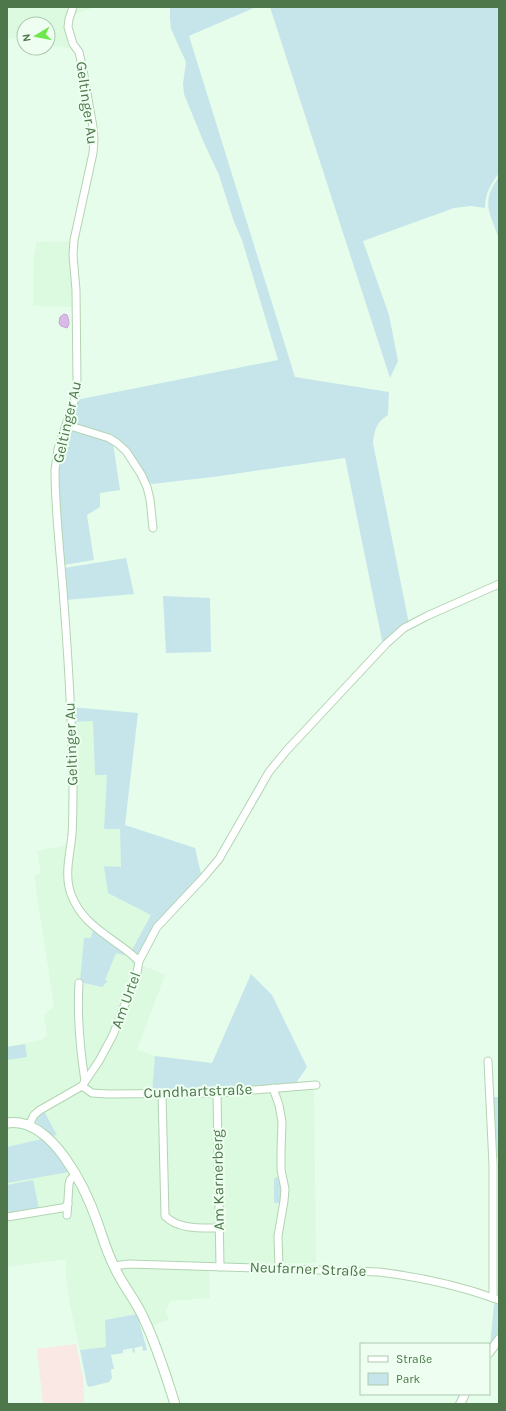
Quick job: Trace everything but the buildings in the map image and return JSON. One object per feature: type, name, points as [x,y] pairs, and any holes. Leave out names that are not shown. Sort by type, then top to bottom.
[{"type":"main road","points":[[7,1123],[30,1125],[42,1132],[53,1143],[75,1175],[90,1205],[113,1266],[145,1320],[175,1404]]},
{"type":"street","name":"Geltinger Au","points":[[73,7],[68,28],[73,44],[79,52],[82,64],[94,139],[94,153],[74,240],[73,254],[78,371],[76,390],[67,425],[57,453],[56,480],[66,625],[73,796]]},
{"type":"street","points":[[67,425],[109,438],[117,443],[126,452],[141,474],[147,487],[150,499],[153,528]]},
{"type":"street","points":[[139,961],[157,927],[219,859],[269,772],[386,644],[404,628],[427,616],[499,584]]},
{"type":"street","name":"Am Urtel","points":[[30,1125],[34,1115],[40,1110],[84,1084],[113,1035],[137,973],[139,961],[93,926],[78,909],[72,896],[68,874],[72,834],[73,796]]},
{"type":"street","points":[[79,983],[77,1005],[84,1084]]},
{"type":"street","points":[[488,1061],[494,1164],[496,1299]]},
{"type":"street","name":"Cundhartstraße","points":[[84,1084],[92,1093],[108,1094],[162,1092],[217,1093],[316,1085]]},
{"type":"street","points":[[273,1088],[279,1105],[282,1122],[281,1170],[285,1189],[278,1236],[279,1268]]},
{"type":"street","points":[[162,1092],[165,1216],[169,1221],[176,1224],[191,1227],[220,1228]]},
{"type":"street","name":"Am Karnerberg","points":[[217,1093],[220,1267]]},
{"type":"street","points":[[68,1215],[70,1180],[75,1175]]},
{"type":"street","points":[[7,1217],[62,1208],[68,1204]]},
{"type":"street","name":"Neufarner Straße","points":[[113,1266],[129,1264],[350,1270],[403,1275],[434,1281],[496,1299]]},
{"type":"street","points":[[490,1352],[499,1339]]},
{"type":"street","points":[[460,1404],[465,1395]]},
{"type":"shaded area","points":[[7,7],[95,7],[67,17],[66,31],[68,48],[56,46],[56,16],[16,16],[16,40],[7,38]]},
{"type":"shaded area","points":[[72,241],[75,307],[33,306],[34,255],[37,242]]},
{"type":"shaded area","points":[[64,314],[67,315],[69,320],[69,325],[67,328],[61,326],[59,323],[60,317]]},
{"type":"shaded area","points":[[93,721],[95,774],[107,775],[104,829],[120,829],[121,867],[105,866],[151,915],[140,954],[142,965],[165,975],[137,1050],[155,1056],[152,1094],[314,1087],[316,1263],[277,1263],[277,1266],[209,1264],[210,1298],[170,1301],[166,1311],[169,1320],[151,1326],[145,1312],[106,1320],[106,1348],[80,1350],[69,1300],[66,1276],[66,1259],[7,1267],[7,1047],[41,1040],[47,1035],[44,1015],[54,1007],[34,875],[41,873],[37,851],[72,844],[73,722]]},
{"type":"shaded area","points":[[76,1344],[83,1378],[84,1404],[43,1404],[37,1349]]},
{"type":"green space","points":[[170,7],[256,7],[189,36],[295,377],[389,392],[388,415],[377,427],[374,434],[373,443],[409,624],[383,645],[345,458],[213,477],[152,484],[146,479],[129,451],[74,424],[71,419],[76,400],[278,360],[242,240],[234,222],[219,175],[184,94],[183,84],[186,62],[171,29]]},
{"type":"green space","points":[[270,7],[499,7],[499,173],[489,189],[485,208],[471,206],[454,208],[363,241],[389,315],[398,361],[390,378]]},
{"type":"green space","points":[[499,177],[499,239],[488,208],[488,201],[493,186]]},
{"type":"green space","points":[[71,430],[113,443],[120,490],[100,493],[100,507],[87,515],[94,560],[63,565],[57,463],[64,439],[68,431]]},
{"type":"green space","points":[[126,558],[134,594],[66,600],[64,568]]},
{"type":"green space","points":[[163,596],[210,598],[211,652],[166,653]]},
{"type":"green space","points":[[71,707],[138,713],[125,825],[195,848],[202,878],[186,893],[140,954],[136,954],[132,950],[151,915],[108,893],[104,866],[121,867],[120,829],[104,829],[107,775],[95,775],[93,721],[73,722]]},
{"type":"green space","points":[[93,930],[130,956],[134,961],[132,964],[132,961],[127,956],[116,953],[105,980],[108,981],[102,987],[80,982],[84,938],[91,938]]},
{"type":"green space","points":[[251,974],[272,995],[307,1067],[296,1083],[236,1091],[216,1092],[176,1089],[152,1093],[155,1056],[212,1063]]},
{"type":"green space","points":[[25,1044],[27,1057],[7,1060],[7,1047]]},
{"type":"green space","points":[[491,1097],[499,1097],[499,1158],[494,1158]]},
{"type":"green space","points":[[44,1111],[57,1135],[52,1136],[36,1122],[36,1119]]},
{"type":"green space","points":[[42,1139],[52,1148],[69,1172],[7,1183],[7,1147]]},
{"type":"green space","points":[[280,1177],[283,1189],[282,1203],[274,1203],[274,1178]]},
{"type":"green space","points":[[33,1180],[39,1209],[9,1214],[7,1203],[7,1185]]},
{"type":"green space","points":[[497,1302],[499,1303],[499,1336],[490,1346],[494,1305]]},
{"type":"green space","points":[[137,1314],[147,1350],[143,1351],[142,1346],[134,1348],[135,1352],[133,1353],[132,1348],[123,1350],[123,1353],[111,1355],[114,1369],[111,1369],[112,1378],[109,1382],[89,1387],[87,1385],[80,1350],[106,1347],[105,1320]]}]
